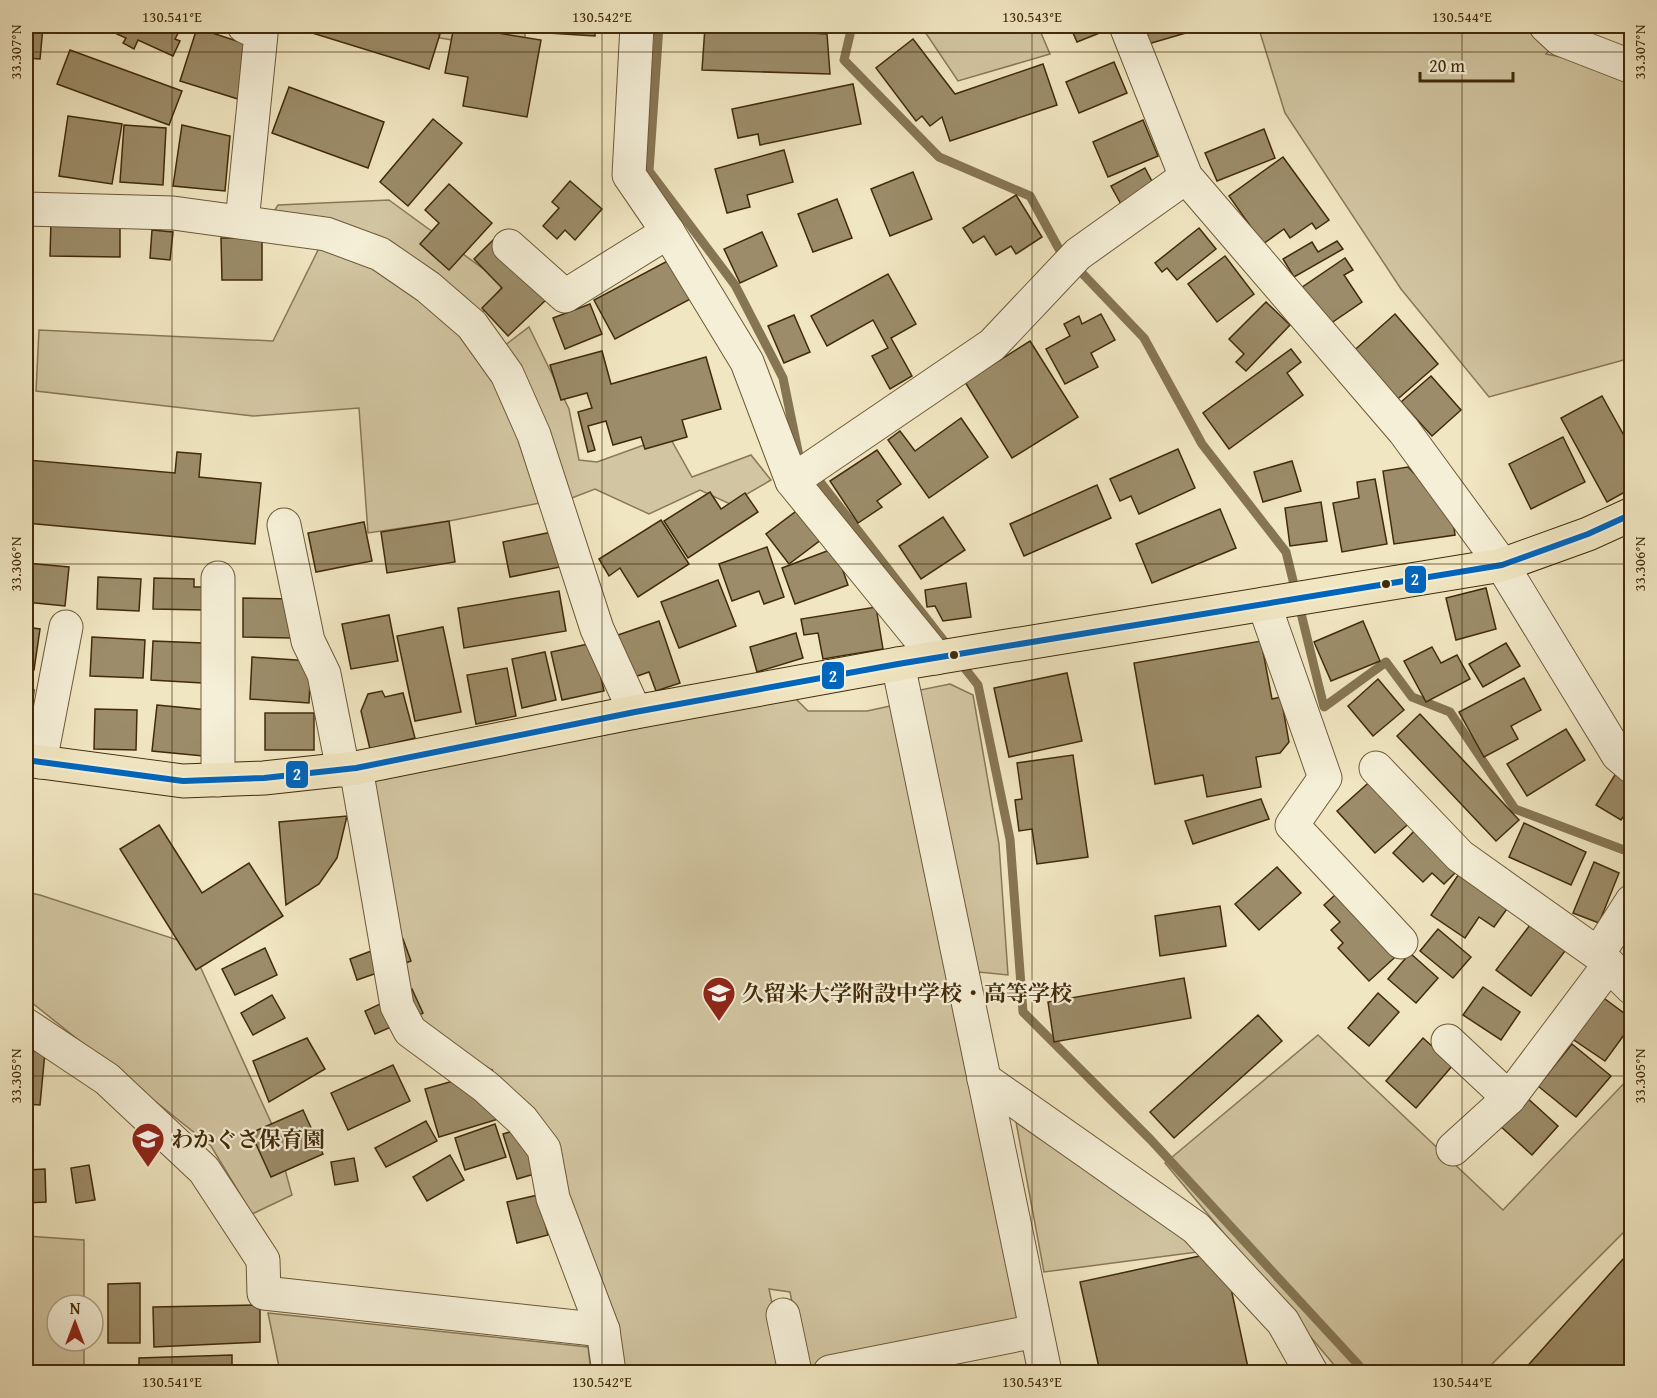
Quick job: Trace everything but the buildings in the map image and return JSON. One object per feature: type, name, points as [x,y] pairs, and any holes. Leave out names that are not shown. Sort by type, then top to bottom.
[{"type":"main road","points":[[33,761],[183,781],[264,778],[349,769],[635,712],[898,664],[1502,565],[1588,534],[1632,514]]},
{"type":"street","points":[[242,222],[261,34],[244,26]]},
{"type":"street","points":[[637,26],[629,175],[668,232],[747,363],[792,481],[936,658]]},
{"type":"street","points":[[1126,26],[1186,177],[1404,431],[1502,565],[1618,755],[1632,767]]},
{"type":"street","points":[[1546,26],[1560,39],[1632,67]]},
{"type":"street","points":[[792,481],[992,345],[1060,276],[1078,254],[1186,177]]},
{"type":"street","points":[[26,209],[173,213],[326,234],[380,254],[428,287],[472,325],[507,374],[534,435],[597,629],[635,712]]},
{"type":"street","points":[[509,246],[565,296],[668,232]]},
{"type":"street","points":[[284,525],[308,640],[324,674],[349,769],[397,1006],[410,1031],[486,1087],[522,1120],[544,1149],[553,1198],[603,1330],[609,1372]]},
{"type":"street","points":[[218,578],[218,780]]},
{"type":"street","points":[[1264,604],[1325,778],[1292,825],[1401,942]]},
{"type":"street","points":[[33,761],[66,627]]},
{"type":"street","points":[[898,664],[1045,1372]]},
{"type":"street","points":[[1376,768],[1460,856],[1604,960],[1632,988]]},
{"type":"street","points":[[1453,1149],[1509,1098],[1604,960],[1632,901]]},
{"type":"street","points":[[26,1025],[107,1079],[204,1170],[263,1260],[264,1293],[603,1330]]},
{"type":"street","points":[[1448,1041],[1509,1098]]},
{"type":"street","points":[[984,1079],[1196,1228],[1283,1322],[1311,1372]]},
{"type":"street","points":[[783,1316],[795,1372]]},
{"type":"street","points":[[830,1372],[1036,1331]]},
{"type":"shaded area","points":[[398,26],[525,26],[525,52],[398,31]]},
{"type":"shaded area","points":[[933,26],[1038,26],[1050,54],[958,81],[923,29]]},
{"type":"shaded area","points":[[1258,26],[1546,26],[1560,39],[1546,54],[1631,71],[1631,362],[1627,359],[1489,397],[1401,289],[1285,113]]},
{"type":"shaded area","points":[[389,200],[504,284],[477,320],[433,284],[268,221],[278,205]]},
{"type":"shaded area","points":[[326,234],[472,325],[555,500],[449,521],[368,533],[359,408],[253,416],[36,391],[39,330],[273,341]]},
{"type":"shaded area","points":[[529,327],[569,409],[579,460],[597,462],[669,436],[692,477],[751,455],[771,480],[730,504],[700,490],[649,514],[595,489],[564,501],[500,349]]},
{"type":"shaded area","points":[[950,684],[973,695],[999,844],[1008,975],[969,971],[915,691]]},
{"type":"shaded area","points":[[792,695],[808,711],[867,711],[895,705],[1026,1327],[805,1369],[790,1292],[769,1289],[786,1372],[619,1372],[550,1146],[492,1070],[417,1024],[364,773]]},
{"type":"shaded area","points":[[26,892],[190,944],[274,1129],[292,1195],[252,1214],[211,1146],[26,998]]},
{"type":"shaded area","points":[[1318,1035],[1503,1210],[1631,1076],[1631,1225],[1484,1372],[1340,1372],[1165,1163]]},
{"type":"shaded area","points":[[1016,1122],[1205,1251],[1044,1272]]},
{"type":"shaded area","points":[[26,1236],[84,1240],[84,1293],[45,1293],[45,1353],[84,1353],[84,1372],[26,1372]]},
{"type":"shaded area","points":[[268,1313],[588,1347],[591,1372],[280,1372]]},
{"type":"waterway","points":[[659,26],[649,171],[735,285],[783,378],[799,456],[803,461]]},
{"type":"waterway","points":[[852,26],[844,60],[939,157],[1030,196],[1059,249],[1144,338],[1202,444],[1286,552],[1324,707],[1386,662],[1412,697],[1450,712],[1515,809],[1632,853]]},
{"type":"waterway","points":[[814,474],[951,650]]},
{"type":"waterway","points":[[959,661],[978,685],[1010,839],[1023,1012],[1150,1139],[1365,1372]]},
{"type":"transit line","name":"2","points":[[26,760],[183,781],[264,778],[356,768],[635,712],[898,664],[1502,565],[1588,534],[1632,514]]},
{"type":"place","name":"久留米大学附設中学校・高等学校","points":[[719,1022]]},
{"type":"place","name":"わかぐさ保育園","points":[[148,1168]]}]
